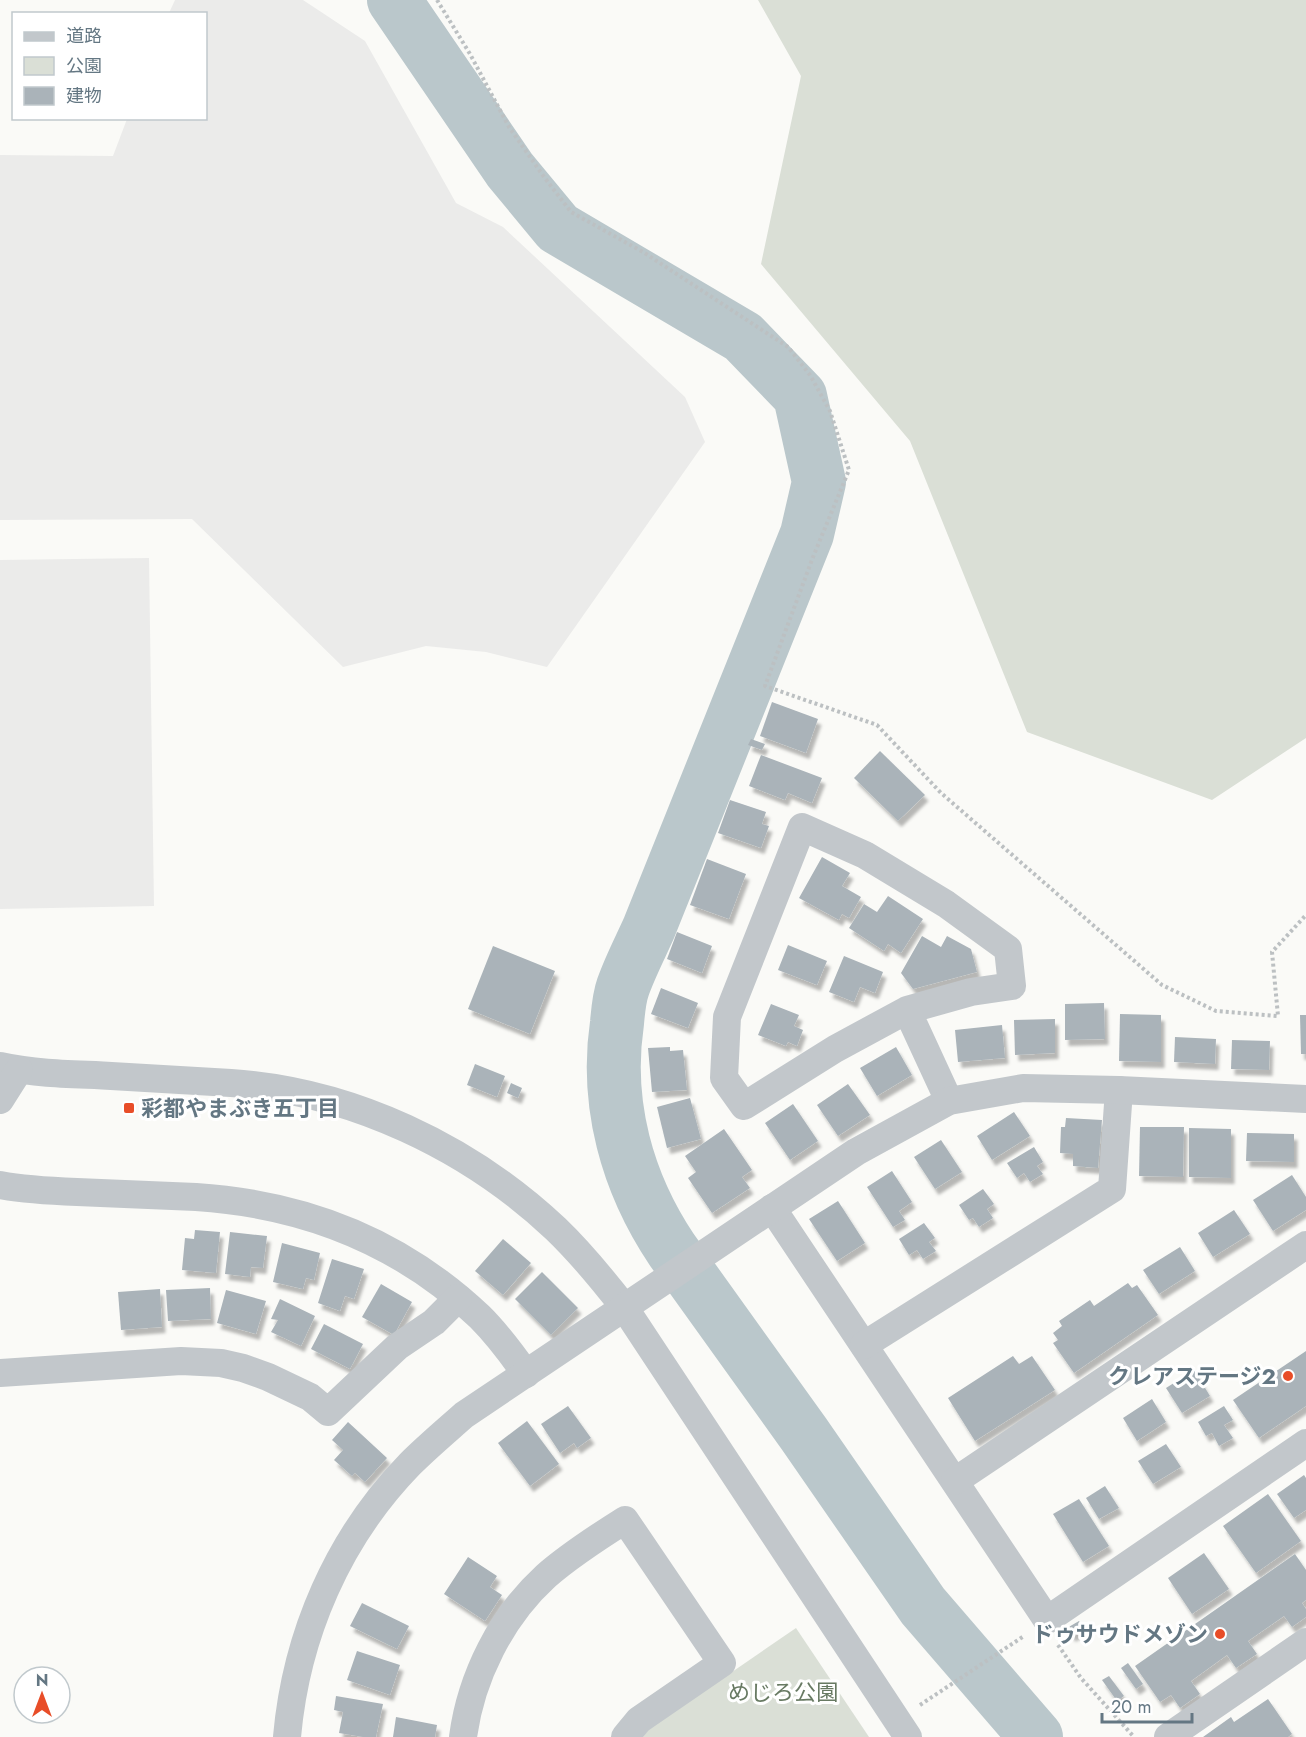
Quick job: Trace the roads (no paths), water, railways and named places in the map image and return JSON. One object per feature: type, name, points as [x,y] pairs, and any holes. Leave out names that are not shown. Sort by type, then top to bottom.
[{"type":"street","points":[[802,827],[865,855],[946,904],[1008,949],[1012,986],[971,992],[907,1010],[836,1049],[744,1106],[724,1078],[727,1017],[802,827]]},
{"type":"street","points":[[907,1010],[949,1101]]},
{"type":"street","points":[[0,1100],[9,1068],[254,1085],[321,1098],[386,1120],[445,1148],[483,1171],[520,1198],[570,1243],[601,1276],[624,1307],[908,1737]]},
{"type":"street","points":[[287,1737],[295,1679],[312,1622],[336,1566],[363,1522],[389,1488],[426,1449],[464,1415],[856,1152],[949,1101],[1023,1088],[1306,1099]]},
{"type":"street","points":[[864,1345],[1112,1189],[1119,1090]]},
{"type":"street","points":[[0,1185],[37,1190],[229,1200],[269,1206],[333,1225],[362,1237],[434,1278],[481,1318],[526,1374]]},
{"type":"street","points":[[772,1208],[1047,1620],[1306,1443]]},
{"type":"street","points":[[955,1481],[1306,1245]]},
{"type":"street","points":[[0,1373],[181,1361],[221,1363],[268,1377],[310,1397],[328,1412],[398,1347],[434,1322],[458,1298]]},
{"type":"street","points":[[463,1737],[470,1701],[477,1683],[490,1652],[509,1619],[547,1576],[583,1547],[625,1520],[722,1663],[639,1720],[625,1737]]},
{"type":"street","points":[[1168,1737],[1306,1642]]},
{"type":"waterway","points":[[394,0],[510,170],[558,228],[743,337],[800,396],[819,482],[807,534],[649,928],[623,987],[614,1053],[617,1113],[623,1142],[643,1198],[672,1250],[804,1434],[923,1606],[1036,1737]]},
{"type":"place","name":"彩都やまぶき五丁目","points":[[129,1108]]},
{"type":"place","name":"クレアステージ2","points":[[1288,1376]]},
{"type":"place","name":"ドゥサウドメゾン","points":[[1220,1634]]},
{"type":"park label","name":"めじろ公園","points":[[783,1692]]}]
